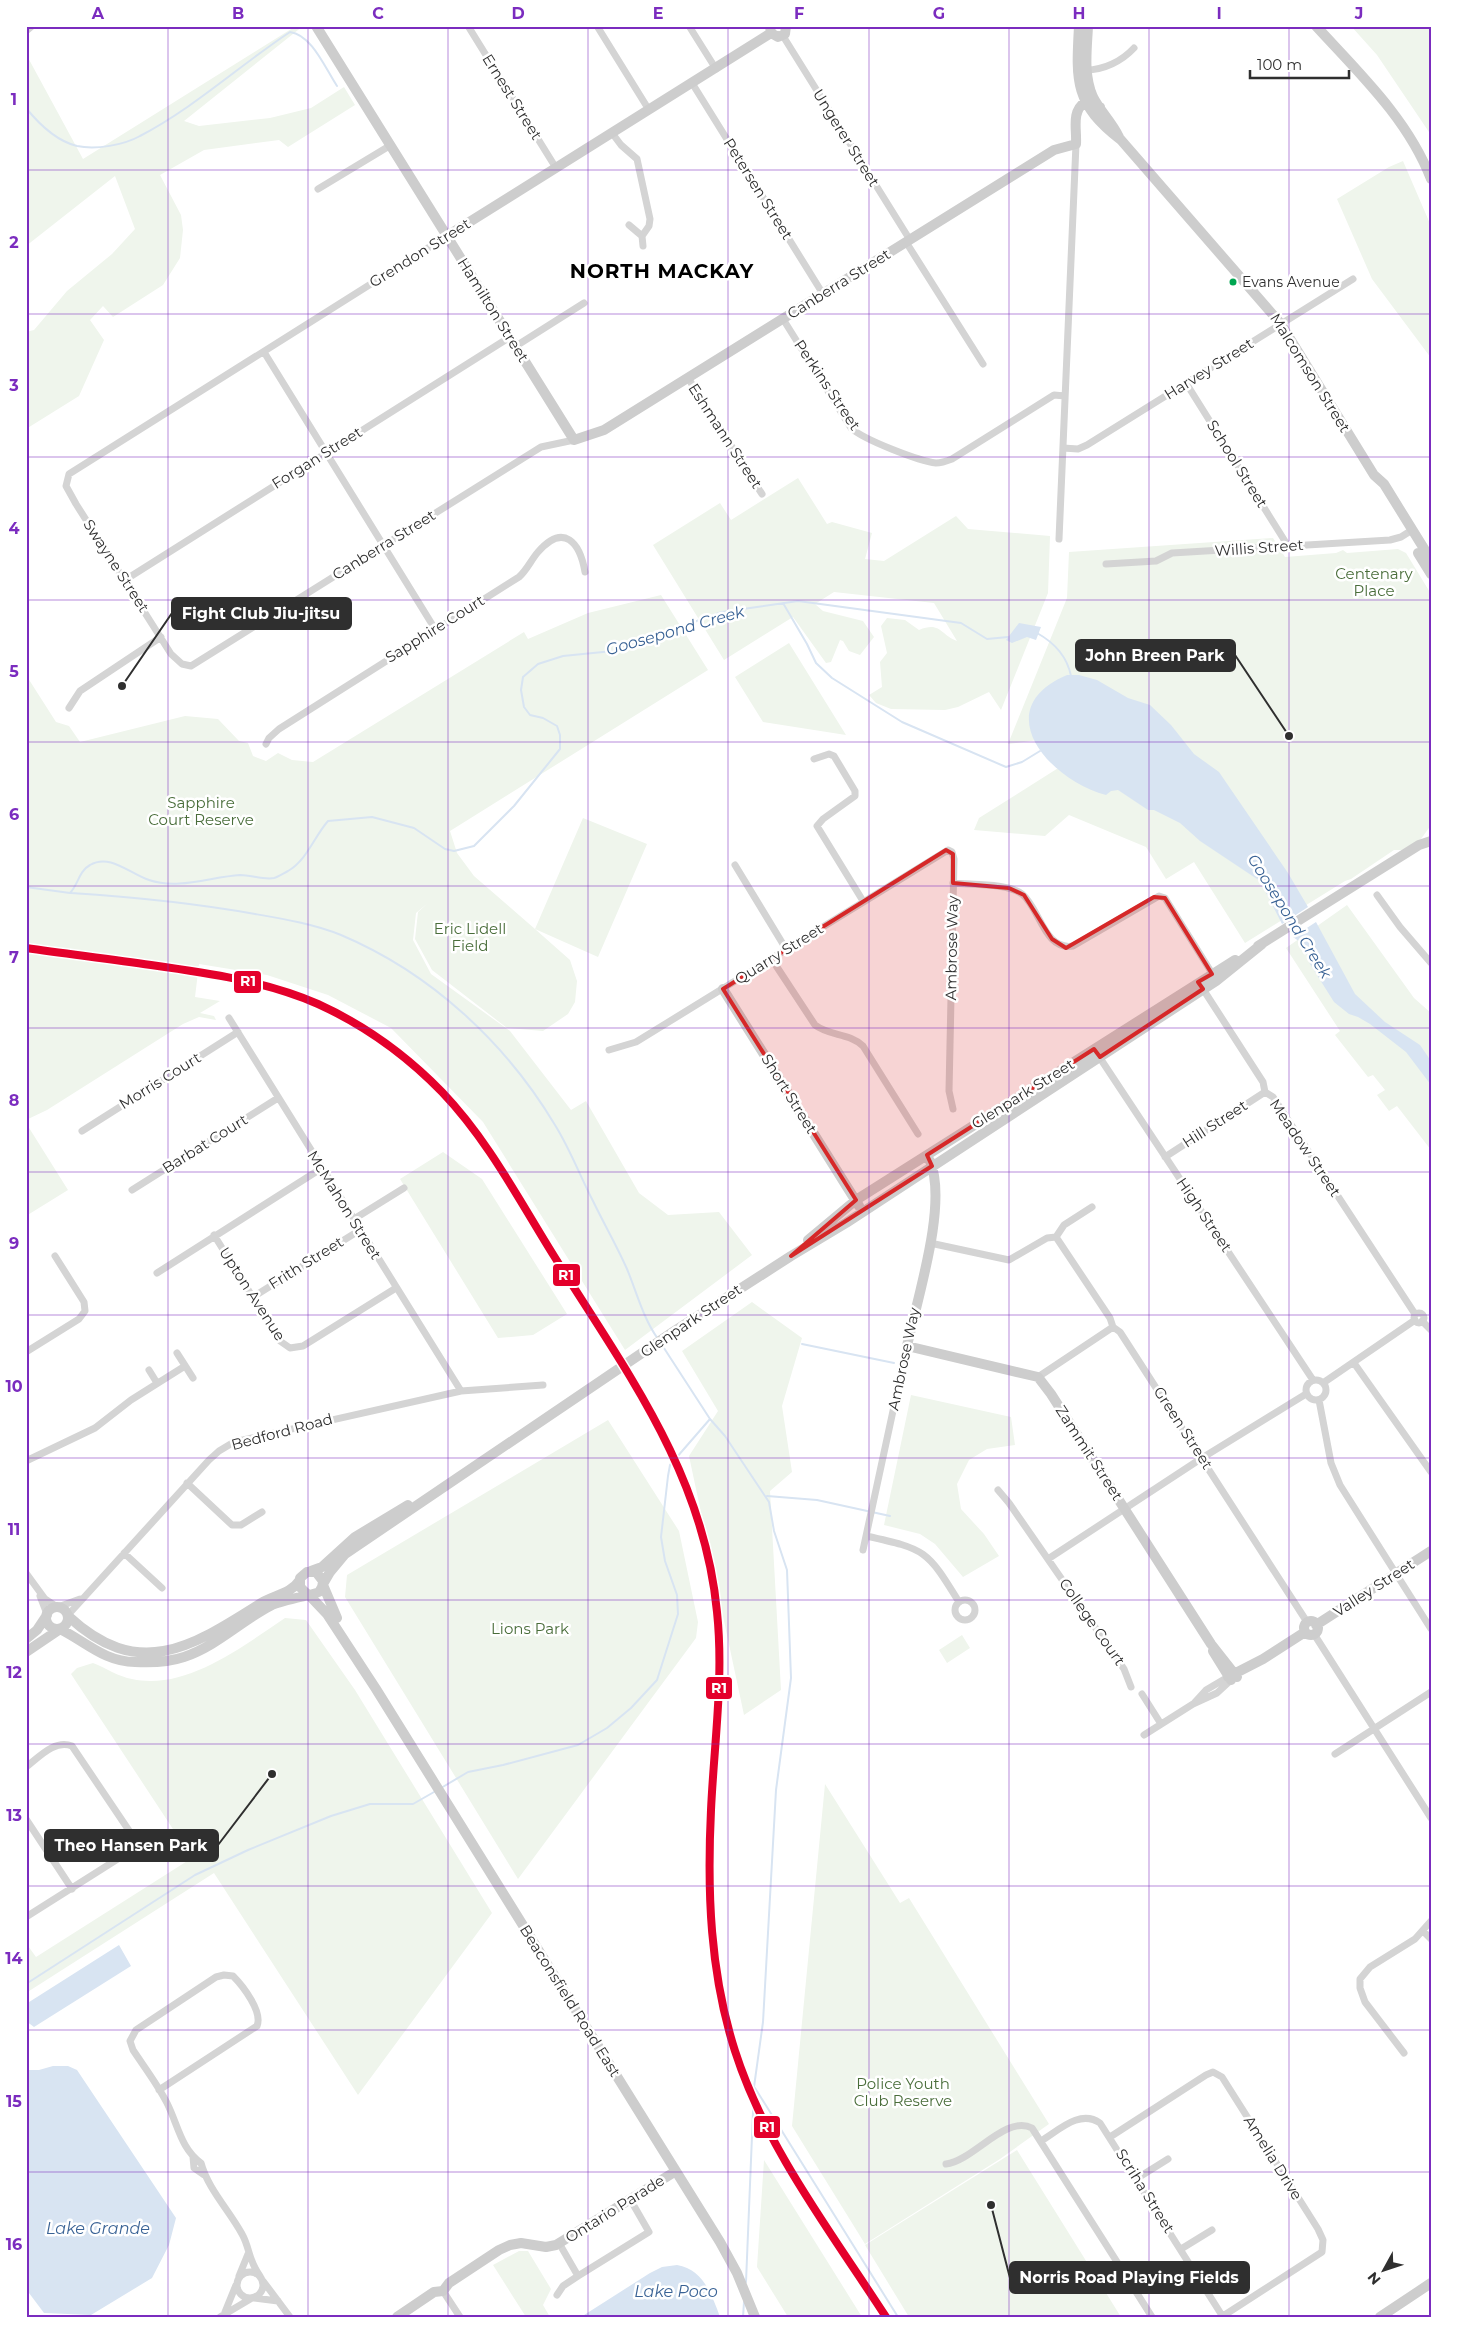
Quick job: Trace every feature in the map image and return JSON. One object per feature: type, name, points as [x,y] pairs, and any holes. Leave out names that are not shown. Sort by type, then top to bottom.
[{"type":"main road","name":"Hamilton Street","points":[[316,26],[574,440]]},
{"type":"main road","points":[[1080,26],[1086,85],[1092,106]]},
{"type":"main road","points":[[1088,26],[1086,85],[1092,106]]},
{"type":"main road","points":[[1316,26],[1369,83],[1400,122],[1431,179]]},
{"type":"main road","name":"Grendon Street","points":[[447,236],[716,69],[771,30]]},
{"type":"main road","points":[[771,30],[778,37],[785,31]]},
{"type":"main road","points":[[1077,139],[1082,120],[1092,106]]},
{"type":"main road","name":"Malcomson Street","points":[[1092,106],[1106,128],[1121,140],[1281,324],[1374,475],[1378,487],[1431,560]]},
{"type":"main road","name":"Canberra Street","points":[[574,440],[604,430],[1057,148],[1077,139]]},
{"type":"main road","name":"Malcomson Street","points":[[1410,532],[1431,574]]},
{"type":"main road","name":"Glenpark Street","points":[[791,1256],[856,1200],[1097,1053],[1262,944],[1419,845],[1431,833]]},
{"type":"main road","name":"Glenpark Street","points":[[1419,845],[1431,841]]},
{"type":"main road","name":"Short Street","points":[[723,988],[863,1212]]},
{"type":"main road","name":"Glenpark Street","points":[[323,1584],[345,1554],[672,1332],[863,1212],[1097,1053]]},
{"type":"main road","points":[[928,1155],[942,1179],[942,1197],[930,1240]]},
{"type":"main road","name":"Ambrose Way","points":[[907,1346],[930,1240],[936,1190],[934,1165]]},
{"type":"main road","points":[[914,1178],[922,1178],[932,1184],[934,1209]]},
{"type":"main road","points":[[907,1346],[1038,1377]]},
{"type":"main road","name":"Zammit Street","points":[[1038,1377],[1051,1394],[1211,1644],[1216,1659],[1232,1677]]},
{"type":"main road","name":"Glenpark Street","points":[[311,1571],[324,1566],[355,1537],[467,1471]]},
{"type":"main road","points":[[26,1638],[37,1630],[51,1609],[57,1607],[65,1610],[85,1630],[117,1646],[130,1650],[156,1652],[198,1642],[288,1585],[300,1570],[321,1562],[355,1537]]},
{"type":"main road","name":"Valley Street","points":[[1232,1677],[1246,1674],[1263,1659],[1431,1551]]},
{"type":"main road","points":[[47,1615],[49,1626],[78,1638],[99,1653],[114,1660],[134,1662],[171,1660],[185,1657],[204,1649],[272,1605],[319,1592],[323,1584],[320,1575],[311,1571],[305,1573],[292,1589],[261,1603]]},
{"type":"main road","points":[[300,1580],[300,1587],[308,1594]]},
{"type":"main road","name":"Beaconsfield Road East","points":[[323,1584],[334,1614],[376,1689]]},
{"type":"main road","name":"Beaconsfield Road East","points":[[308,1594],[327,1614],[376,1689],[676,2171],[737,2273],[755,2317]]},
{"type":"main road","points":[[26,1652],[41,1639],[67,1624],[68,1615]]},
{"type":"main road","name":"Ontario Parade","points":[[396,2317],[434,2292],[444,2291],[449,2282],[499,2250],[510,2245],[522,2243],[546,2247],[559,2243],[676,2171]]},
{"type":"main road","points":[[1380,2317],[1431,2283]]},
{"type":"street","points":[[26,31],[32,26]]},
{"type":"street","name":"Ernest Street","points":[[468,26],[556,168]]},
{"type":"street","points":[[596,26],[649,110]]},
{"type":"street","points":[[689,26],[716,69]]},
{"type":"street","name":"Ungerer Street","points":[[785,31],[908,241],[983,364]]},
{"type":"street","points":[[1086,85],[1134,48]]},
{"type":"street","points":[[1086,70],[1100,69],[1110,65]]},
{"type":"street","name":"Petersen Street","points":[[692,83],[823,294]]},
{"type":"street","points":[[612,133],[640,164],[650,219],[649,226],[642,236],[643,246]]},
{"type":"street","points":[[1059,539],[1077,139]]},
{"type":"street","points":[[318,189],[391,145]]},
{"type":"street","points":[[629,225],[642,236]]},
{"type":"street","name":"Grendon Street","points":[[69,474],[447,236]]},
{"type":"street","name":"Harvey Street","points":[[1063,448],[1078,449],[1087,445],[1353,279]]},
{"type":"street","name":"Forgan Street","points":[[125,580],[325,453],[513,341],[584,303]]},
{"type":"street","name":"Perkins Street","points":[[783,319],[852,428],[865,438],[928,461],[939,463],[952,459],[1054,395],[1065,396]]},
{"type":"street","points":[[264,352],[435,629]]},
{"type":"street","name":"Eshmann Street","points":[[688,378],[762,494]]},
{"type":"street","name":"School Street","points":[[1186,383],[1288,546]]},
{"type":"street","name":"Canberra Street","points":[[198,661],[541,447],[574,440]]},
{"type":"street","name":"Swayne Street","points":[[69,474],[66,486],[73,499],[172,654],[182,664],[191,666],[198,661]]},
{"type":"street","name":"Willis Street","points":[[1106,564],[1156,560],[1170,554],[1390,540],[1410,532]]},
{"type":"street","name":"Sapphire Court","points":[[266,744],[279,728],[519,577],[540,550],[560,537],[573,541],[583,557],[585,572]]},
{"type":"street","points":[[69,708],[80,691],[161,636]]},
{"type":"street","points":[[814,759],[829,754],[834,756],[855,791],[855,796],[823,819],[817,826],[863,901]]},
{"type":"street","name":"Quarry Street","points":[[609,1050],[636,1042],[946,850]]},
{"type":"street","name":"Ambrose Way","points":[[946,850],[953,854],[949,1091],[953,1109]]},
{"type":"street","points":[[735,865],[786,949]]},
{"type":"street","points":[[953,883],[1009,888],[1018,891],[1024,895],[1052,939],[1066,948],[1073,946],[1159,896],[1165,898],[1214,977]]},
{"type":"street","points":[[1377,895],[1400,927],[1431,964]]},
{"type":"street","points":[[771,958],[815,1025],[825,1032],[855,1040],[863,1046],[918,1134]]},
{"type":"street","name":"Meadow Street","points":[[1201,986],[1263,1082],[1265,1092],[1273,1097],[1419,1317],[1431,1330]]},
{"type":"street","name":"McMahon Street","points":[[229,1018],[461,1391]]},
{"type":"street","name":"Morris Court","points":[[82,1131],[238,1032]]},
{"type":"street","name":"High Street","points":[[1097,1053],[1313,1380]]},
{"type":"street","name":"Hill Street","points":[[1165,1157],[1265,1092]]},
{"type":"street","name":"Barbat Court","points":[[132,1190],[278,1098]]},
{"type":"street","points":[[157,1272],[322,1168]]},
{"type":"street","points":[[354,1219],[404,1188]]},
{"type":"street","points":[[930,1240],[1009,1260],[1047,1238],[1056,1237],[1064,1225],[1092,1207]]},
{"type":"street","name":"Frith Street","points":[[253,1297],[360,1230]]},
{"type":"street","name":"Upton Avenue","points":[[214,1235],[280,1341],[285,1346],[296,1349],[303,1346],[396,1288]]},
{"type":"street","name":"Green Street","points":[[1056,1237],[1110,1318],[1112,1327],[1120,1332],[1202,1458],[1431,1818]]},
{"type":"street","points":[[26,1352],[79,1319],[85,1312],[84,1302],[55,1256]]},
{"type":"street","points":[[1323,1383],[1431,1310]]},
{"type":"street","points":[[1038,1377],[1112,1327]]},
{"type":"street","name":"Ambrose Way","points":[[863,1550],[907,1346]]},
{"type":"street","points":[[178,1353],[193,1378]]},
{"type":"street","points":[[1354,1363],[1431,1472]]},
{"type":"street","points":[[26,1461],[95,1428],[126,1403],[185,1366]]},
{"type":"street","points":[[150,1370],[158,1383]]},
{"type":"street","points":[[1313,1380],[1323,1383],[1326,1387],[1325,1395],[1319,1400],[1312,1400],[1306,1394],[1307,1385],[1313,1380]]},
{"type":"street","name":"Bedford Road","points":[[68,1615],[187,1483],[219,1450],[234,1442],[461,1391],[543,1385]]},
{"type":"street","points":[[1048,1559],[1202,1458],[1306,1394]]},
{"type":"street","points":[[1319,1400],[1335,1474],[1431,1629]]},
{"type":"street","points":[[187,1483],[233,1530],[262,1512]]},
{"type":"street","name":"College Court","points":[[998,1490],[1009,1503],[1124,1669],[1131,1687]]},
{"type":"street","points":[[866,1536],[905,1544],[922,1552],[935,1564],[959,1602]]},
{"type":"street","points":[[124,1553],[162,1588]]},
{"type":"street","points":[[26,1573],[47,1601],[57,1607]]},
{"type":"street","points":[[37,1589],[47,1615]]},
{"type":"street","name":"Bedford Road","points":[[57,1607],[82,1598]]},
{"type":"street","name":"Valley Street","points":[[1144,1735],[1193,1704],[1206,1690],[1232,1677]]},
{"type":"street","points":[[1335,1754],[1431,1692]]},
{"type":"street","points":[[1142,1694],[1161,1724]]},
{"type":"street","points":[[26,1767],[54,1746],[65,1743],[72,1746],[134,1838],[132,1850],[26,1917]]},
{"type":"street","points":[[26,1819],[72,1889]]},
{"type":"street","points":[[1404,2053],[1365,2002],[1360,1988],[1360,1979],[1370,1967],[1401,1949],[1423,1932],[1431,1921]]},
{"type":"street","points":[[1423,1932],[1431,1940]]},
{"type":"street","points":[[160,2090],[253,2030],[259,2021],[257,2010],[235,1978],[229,1975],[222,1975],[137,2029],[130,2038],[133,2050],[160,2090],[192,2157],[194,2168],[204,2175],[242,2233],[248,2254],[260,2277],[290,2317]]},
{"type":"street","name":"Amelia Drive","points":[[1110,2137],[1213,2072],[1222,2077],[1318,2229],[1323,2240],[1322,2252],[1223,2316]]},
{"type":"street","name":"Scriha Street","points":[[1042,2141],[1074,2120],[1082,2118],[1099,2122],[1223,2316]]},
{"type":"street","points":[[946,2164],[959,2160],[1011,2126],[1026,2125],[1036,2132],[1152,2317]]},
{"type":"street","points":[[1136,2179],[1168,2159]]},
{"type":"street","points":[[557,2295],[563,2286],[649,2232],[630,2199]]},
{"type":"street","points":[[1181,2249],[1212,2230]]},
{"type":"street","points":[[559,2243],[578,2276]]},
{"type":"street","points":[[222,2314],[248,2254]]},
{"type":"street","points":[[237,2281],[248,2272],[260,2277]]},
{"type":"street","points":[[222,2314],[261,2292],[260,2277]]},
{"type":"street","points":[[237,2281],[240,2295],[278,2301]]},
{"type":"street","points":[[444,2291],[460,2317]]},
{"type":"highlighted area","points":[[946,850],[953,854],[953,883],[1009,888],[1024,895],[1052,939],[1066,948],[1154,897],[1165,898],[1212,974],[1198,982],[1203,989],[1100,1057],[1094,1049],[927,1155],[932,1166],[791,1256],[856,1200],[723,989]]},
{"type":"green space","points":[[296,26],[303,26],[184,121],[199,126],[270,118],[311,108],[344,87],[355,105],[288,147],[279,140],[204,150],[160,175],[181,215],[183,230],[180,258],[163,285],[113,317],[103,306],[90,320],[104,340],[79,396],[26,429],[26,332],[34,330],[67,291],[112,254],[135,229],[115,176],[26,246],[26,54],[83,159]]},
{"type":"green space","points":[[1351,26],[1431,26],[1431,135],[1377,55]]},
{"type":"green space","points":[[1403,161],[1431,226],[1431,358],[1372,279],[1337,199],[1389,167]]},
{"type":"green space","points":[[798,478],[827,524],[832,522],[872,533],[865,559],[884,561],[956,516],[968,529],[1050,536],[1048,593],[1001,710],[989,692],[958,707],[945,710],[891,709],[876,703],[869,695],[882,687],[880,662],[887,653],[881,626],[887,618],[905,620],[919,630],[936,628],[957,641],[934,603],[834,592],[815,604],[823,611],[863,621],[874,637],[860,655],[849,651],[843,641],[840,640],[831,662],[826,663],[793,617],[724,660],[653,545],[720,503],[731,520]]},
{"type":"green space","name":"Centenary Place","points":[[1273,538],[1285,557],[1336,553],[1343,550],[1347,553],[1398,549],[1406,553],[1431,594],[1431,825],[1421,839],[1402,850],[1394,850],[1351,879],[1245,943],[1194,862],[1166,879],[1146,847],[1069,815],[1045,836],[974,830],[979,818],[1120,729],[1008,744],[1067,598],[1069,552]]},
{"type":"green space","points":[[661,595],[708,670],[450,831],[457,853],[474,876],[570,960],[577,981],[575,1002],[568,1014],[543,1031],[507,1028],[432,970],[415,939],[418,912],[428,903],[416,913],[413,940],[431,974],[510,1031],[571,1110],[586,1101],[639,1193],[668,1215],[719,1212],[752,1255],[625,1350],[483,1122],[391,1028],[328,995],[267,975],[199,964],[195,997],[220,1001],[200,1013],[214,1016],[216,1020],[199,1017],[183,1024],[47,1110],[26,1120],[26,675],[56,722],[69,726],[80,742],[185,716],[218,719],[239,741],[248,743],[253,756],[266,761],[278,753],[292,760],[313,762],[524,632],[528,639],[588,613]]},
{"type":"green space","points":[[789,643],[846,735],[763,722],[735,677]]},
{"type":"green space","points":[[583,818],[647,844],[598,957],[535,929]]},
{"type":"green space","points":[[1347,905],[1414,998],[1431,1013],[1431,1150],[1397,1106],[1389,1111],[1377,1095],[1385,1090],[1373,1075],[1368,1077],[1335,1035],[1340,1031],[1286,948]]},
{"type":"green space","points":[[26,1123],[68,1190],[26,1216]]},
{"type":"green space","points":[[443,1152],[482,1179],[567,1314],[533,1335],[498,1338],[400,1179]]},
{"type":"green space","points":[[752,1302],[802,1338],[782,1406],[792,1472],[770,1491],[781,1690],[744,1715],[689,1456],[718,1411],[682,1351]]},
{"type":"green space","points":[[911,1395],[1011,1417],[1015,1445],[987,1449],[969,1460],[957,1484],[961,1509],[984,1534],[999,1556],[963,1577],[935,1544],[920,1534],[884,1525]]},
{"type":"green space","name":"Lions Park","points":[[608,1420],[679,1531],[698,1622],[696,1638],[518,1879],[345,1597],[347,1575]]},
{"type":"green space","points":[[285,1618],[306,1620],[355,1690],[492,1913],[358,2095],[214,1873],[26,1993],[26,1943],[36,1957],[192,1858],[71,1674],[77,1668],[93,1663],[132,1679],[152,1681],[173,1678],[213,1664]]},
{"type":"green space","points":[[962,1635],[970,1648],[947,1663],[939,1650]]},
{"type":"green space","name":"Police Youth Club Reserve","points":[[825,1784],[900,1903],[909,1898],[1049,2124],[1000,2159],[865,2244],[792,2126]]},
{"type":"green space","points":[[1017,2150],[1121,2317],[909,2317],[865,2245]]},
{"type":"green space","points":[[764,2160],[862,2317],[788,2317],[757,2267]]},
{"type":"green space","points":[[519,2251],[528,2251],[551,2289],[543,2305],[550,2317],[526,2317],[493,2265]]},
{"type":"water","points":[[1019,623],[1041,627],[1036,640],[1027,637],[1012,643],[1006,640]]},
{"type":"water","points":[[1067,675],[1079,675],[1097,680],[1128,698],[1150,705],[1171,725],[1194,754],[1219,772],[1288,873],[1308,907],[1282,924],[1260,881],[1200,841],[1180,823],[1154,810],[1148,810],[1118,790],[1111,791],[1106,795],[1085,787],[1065,775],[1048,759],[1035,742],[1029,724],[1031,706],[1043,689]]},
{"type":"water","points":[[1316,922],[1355,994],[1385,1022],[1420,1045],[1431,1061],[1431,1085],[1406,1052],[1370,1024],[1349,1014],[1334,1002],[1310,964],[1303,944],[1293,937]]},
{"type":"water","points":[[119,1945],[131,1966],[34,2027],[26,2021],[26,2004]]},
{"type":"water","name":"Lake Grande","points":[[53,2066],[68,2066],[77,2070],[176,2218],[169,2245],[152,2278],[91,2315],[44,2313],[26,2289],[26,2070],[39,2070]]},
{"type":"water","name":"Lake Poco","points":[[677,2265],[686,2267],[700,2277],[714,2300],[720,2317],[581,2317],[650,2273],[662,2267]]},
{"type":"waterway","points":[[26,108],[48,131],[69,144],[93,147],[110,146],[126,142],[179,113],[290,32],[298,34],[305,39],[317,53],[337,86]]},
{"type":"waterway","name":"Goosepond Creek","points":[[26,887],[70,893],[86,868],[97,862],[105,861],[160,883],[194,882],[240,875],[274,878],[288,871],[300,861],[328,821],[372,817],[414,828],[445,849],[454,851],[474,846],[514,806],[560,749],[560,735],[557,726],[543,718],[530,715],[524,707],[521,690],[523,677],[538,664],[563,656],[613,651],[722,612],[798,601],[961,623],[987,639],[1008,637]]},
{"type":"waterway","points":[[783,603],[816,663],[832,678],[902,722],[1006,767],[1022,762],[1040,751]]},
{"type":"waterway","name":"Goosepond Creek","points":[[1037,633],[1049,641],[1063,656],[1071,676]]},
{"type":"waterway","points":[[71,893],[232,910],[310,925],[341,935],[374,951],[406,969],[435,990],[489,1039],[514,1066],[555,1125],[623,1260],[644,1314],[658,1339]]},
{"type":"waterway","points":[[802,1344],[894,1363]]},
{"type":"waterway","points":[[662,1345],[710,1419],[725,1436],[769,1502],[774,1531],[787,1570],[791,1678],[776,1790],[763,2022],[754,2087],[746,2282]]},
{"type":"waterway","points":[[441,1788],[468,1772],[503,1765],[578,1745],[607,1728],[631,1708],[657,1680],[678,1614],[677,1595],[665,1561],[661,1537],[670,1465],[710,1419]]},
{"type":"waterway","points":[[767,1496],[817,1500],[890,1516]]},
{"type":"waterway","points":[[26,1984],[195,1875],[248,1850],[331,1816],[370,1804],[413,1804],[434,1792]]},
{"type":"waterway","points":[[755,2088],[898,2317]]},
{"type":"waterway","points":[[743,2317],[744,2302]]},
{"type":"transit line","name":"R1","points":[[26,948],[215,975],[278,989],[318,1004],[335,1012],[384,1042],[429,1079],[459,1111],[502,1171],[633,1382],[678,1468],[696,1514],[709,1561],[719,1637],[719,1686],[711,1810],[710,1902],[715,1962],[727,2022],[748,2087],[764,2122],[801,2188],[886,2317]]},
{"type":"place","name":"Evans Avenue","points":[[1233,282]]},
{"type":"place","name":"Fight Club Jiu-jitsu","points":[[122,686]]},
{"type":"place","name":"John Breen Park","points":[[1289,736]]},
{"type":"place","name":"Theo Hansen Park","points":[[272,1774]]},
{"type":"place","name":"Norris Road Playing Fields","points":[[991,2205]]},
{"type":"district","name":"NORTH MACKAY","points":[[662,271]]},
{"type":"park label","name":"Sapphire Court Reserve","points":[[201,812]]},
{"type":"park label","name":"Eric Lidell Field","points":[[470,938]]}]
